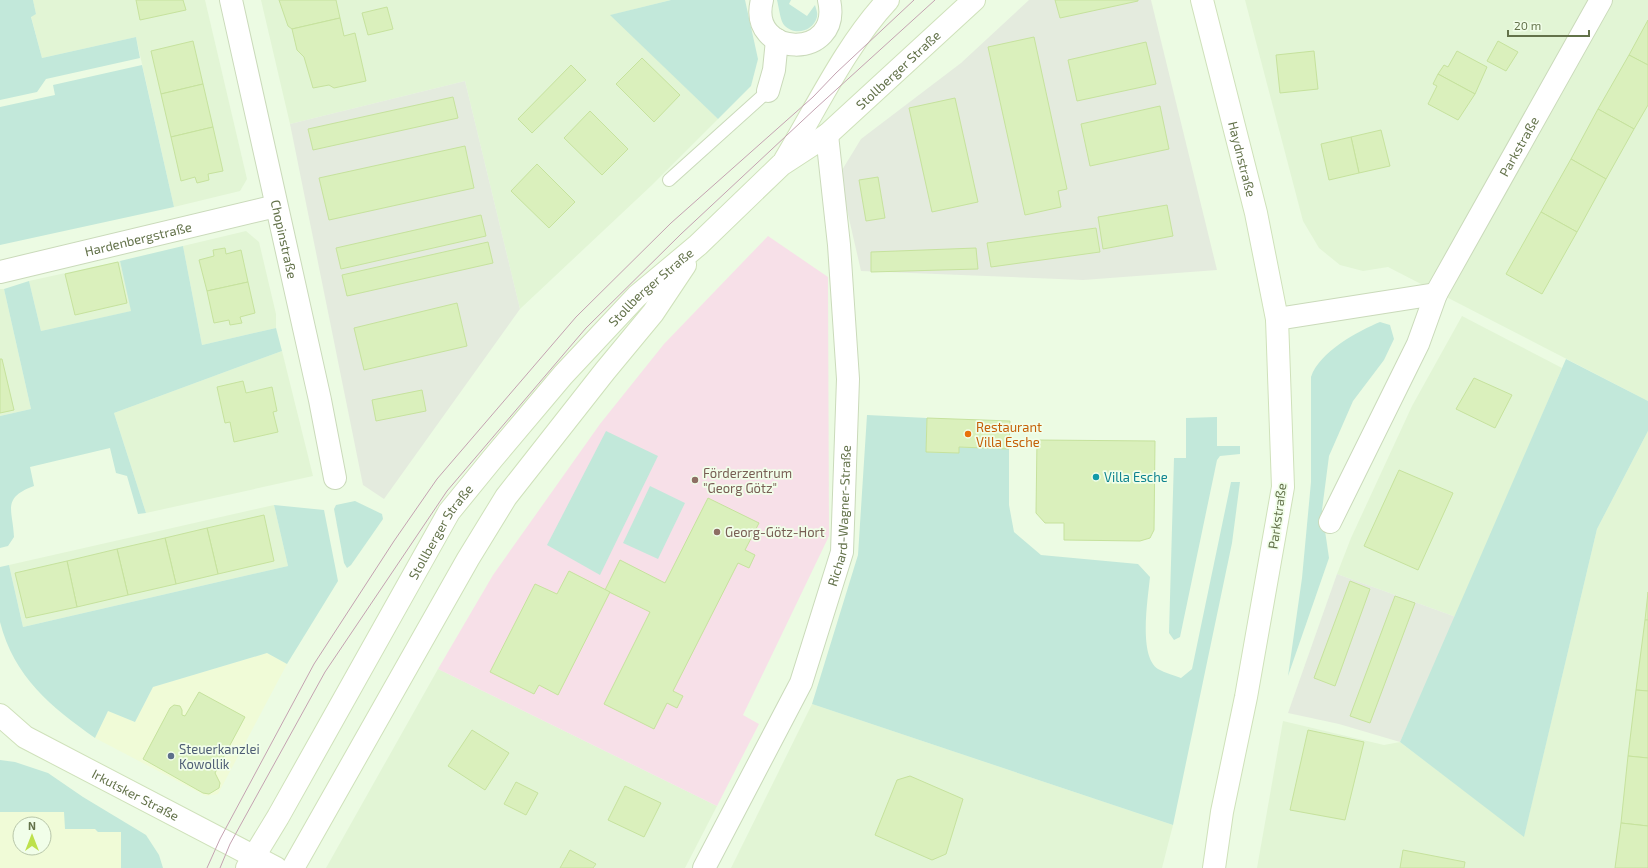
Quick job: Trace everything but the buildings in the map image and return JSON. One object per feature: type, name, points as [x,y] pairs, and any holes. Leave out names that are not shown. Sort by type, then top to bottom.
[{"type":"street","name":"Chopinstraße","points":[[231,0],[335,478]]},
{"type":"street","points":[[762,0],[760,7],[765,28],[777,40],[791,46],[800,46],[817,38],[824,31],[830,16],[829,0]]},
{"type":"street","name":"Stollberger Straße","points":[[781,165],[836,73],[876,13],[888,0]]},
{"type":"street","name":"Stollberger Straße","points":[[250,862],[278,817],[449,512],[563,375],[637,296],[698,245],[781,165],[827,135],[974,0]]},
{"type":"street","name":"Haydnstraße","points":[[1202,0],[1256,213],[1277,319]]},
{"type":"street","name":"Parkstraße","points":[[1330,522],[1418,344],[1436,294],[1601,0]]},
{"type":"street","points":[[768,91],[774,70],[777,40]]},
{"type":"street","name":"Richard-Wagner-Straße","points":[[704,868],[801,683],[842,552],[848,379],[839,245],[827,135]]},
{"type":"street","name":"Hardenbergstraße","points":[[0,272],[276,206]]},
{"type":"street","name":"Stollberger Straße","points":[[292,868],[468,559],[506,497],[605,371],[653,313],[698,245]]},
{"type":"street","points":[[1277,319],[1436,294]]},
{"type":"street","name":"Parkstraße","points":[[1214,868],[1222,812],[1244,707],[1283,487],[1277,319]]},
{"type":"street","name":"Irkutsker Straße","points":[[0,715],[25,737],[250,862],[276,868]]},
{"type":"lane","points":[[669,180],[768,91]]},
{"type":"shaded area","points":[[0,0],[33,0],[36,14],[31,17],[42,58],[136,37],[140,58],[46,79],[37,92],[0,100]]},
{"type":"shaded area","points":[[33,0],[205,0],[247,179],[240,191],[174,207],[136,37],[42,58],[31,16],[36,14]]},
{"type":"shaded area","points":[[261,0],[671,0],[611,15],[718,119],[652,185],[520,309],[465,81],[290,124]]},
{"type":"shaded area","points":[[671,0],[745,0],[758,59],[751,86],[718,119],[610,15]]},
{"type":"shaded area","points":[[777,0],[791,0],[789,4],[807,16],[815,5],[817,16],[815,22],[812,26],[803,31],[788,28],[784,25],[782,20]]},
{"type":"shaded area","points":[[1029,0],[1151,0],[1217,270],[1083,280],[861,271],[839,175],[861,139],[961,63]]},
{"type":"shaded area","points":[[1245,0],[1648,0],[1648,401],[1388,267],[1363,271],[1340,265],[1319,248],[1303,221]]},
{"type":"shaded area","points":[[142,65],[174,207],[0,245],[0,107],[55,95],[53,85]]},
{"type":"shaded area","points":[[465,81],[520,309],[384,499],[363,485],[290,124]]},
{"type":"shaded area","points":[[246,231],[259,242],[276,314],[276,328],[202,345],[183,246]]},
{"type":"shaded area","name":"Förderzentrum \"Georg Götz\"","points":[[768,236],[828,277],[829,536],[743,715],[759,724],[717,806],[438,669],[493,575],[600,424],[664,344]]},
{"type":"shaded area","points":[[183,246],[202,345],[276,328],[282,351],[114,413],[146,513],[138,514],[127,476],[116,473],[110,448],[30,467],[34,486],[17,495],[13,500],[11,512],[14,537],[8,546],[0,548],[0,416],[31,409],[4,289],[29,281],[41,331],[131,311],[120,261]]},
{"type":"shaded area","points":[[120,261],[132,311],[41,331],[29,281]]},
{"type":"shaded area","points":[[0,289],[4,289],[31,409],[0,416]]},
{"type":"shaded area","points":[[1462,316],[1562,368],[1456,617],[1337,574],[1351,538],[1412,406]]},
{"type":"shaded area","points":[[1380,322],[1390,325],[1394,339],[1384,360],[1353,401],[1329,456],[1322,510],[1329,558],[1288,676],[1302,578],[1311,482],[1311,377],[1315,368],[1331,351],[1361,331]]},
{"type":"shaded area","points":[[282,351],[313,476],[146,513],[114,413]]},
{"type":"shaded area","points":[[1566,359],[1648,401],[1648,431],[1597,529],[1524,837],[1400,742]]},
{"type":"shaded area","points":[[867,415],[927,418],[926,452],[958,453],[959,447],[1009,449],[1009,505],[1014,532],[1041,555],[1138,564],[1150,577],[1146,612],[1146,640],[1148,652],[1152,662],[1158,669],[1181,678],[1192,669],[1231,482],[1240,482],[1232,543],[1173,825],[812,704],[858,555]]},
{"type":"shaded area","points":[[1217,417],[1217,446],[1240,446],[1240,454],[1220,456],[1217,460],[1180,637],[1174,640],[1169,633],[1174,458],[1186,458],[1186,418]]},
{"type":"shaded area","points":[[606,431],[658,456],[600,575],[547,545]]},
{"type":"shaded area","points":[[1648,431],[1648,868],[1257,868],[1283,721],[1384,745],[1400,742],[1524,836],[1597,529]]},
{"type":"shaded area","points":[[650,486],[685,503],[658,559],[623,543]]},
{"type":"shaded area","points":[[355,501],[382,514],[383,519],[351,565],[347,568],[344,563],[334,509],[336,505]]},
{"type":"shaded area","points":[[274,505],[288,566],[23,627],[9,565]]},
{"type":"shaded area","points":[[274,505],[324,510],[338,581],[287,664],[267,653],[153,687],[135,722],[108,711],[95,738],[49,702],[25,675],[6,642],[0,622],[0,567],[9,565],[23,627],[288,566]]},
{"type":"shaded area","points":[[1337,574],[1456,617],[1400,742],[1339,724],[1288,713]]},
{"type":"shaded area","points":[[267,653],[287,664],[218,794],[206,796],[95,738],[108,711],[135,722],[153,687]]},
{"type":"shaded area","points":[[438,669],[717,806],[685,868],[326,868]]},
{"type":"shaded area","points":[[812,704],[1173,825],[1162,868],[731,868]]},
{"type":"shaded area","points":[[0,760],[15,762],[48,773],[83,797],[146,835],[159,855],[163,868],[121,868],[121,832],[98,832],[95,829],[65,829],[64,812],[0,812]]},
{"type":"shaded area","points":[[0,812],[65,812],[65,829],[95,829],[98,832],[121,832],[121,868],[0,868]]},
{"type":"tram line","points":[[207,868],[220,839],[314,664],[394,541],[437,479],[576,317],[671,223],[813,97],[836,73],[914,0]]},
{"type":"tram line","points":[[220,868],[230,844],[325,672],[447,491],[586,328],[681,234],[935,0]]},
{"type":"place","name":"Restaurant Villa Esche","points":[[968,434]]},
{"type":"place","name":"Villa Esche","points":[[1096,477]]},
{"type":"place","name":"Förderzentrum \"Georg Götz\"","points":[[695,480]]},
{"type":"place","name":"Georg-Götz-Hort","points":[[717,532]]},
{"type":"place","name":"Steuerkanzlei Kowollik","points":[[171,756]]}]
